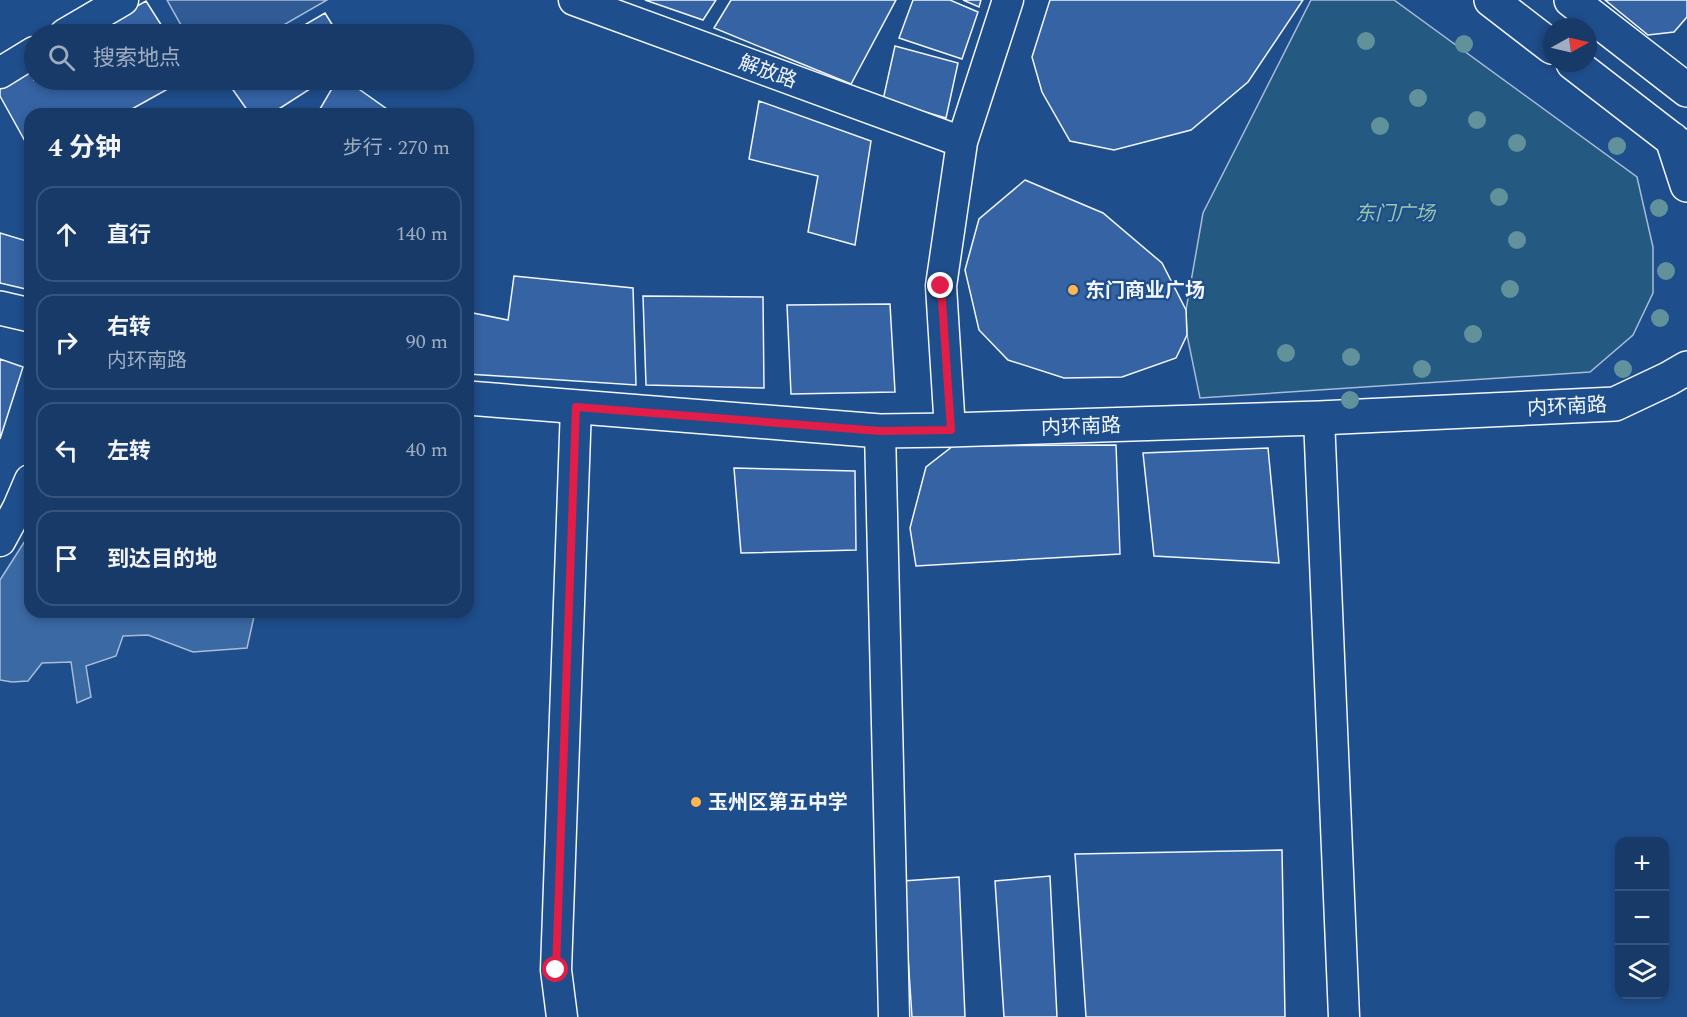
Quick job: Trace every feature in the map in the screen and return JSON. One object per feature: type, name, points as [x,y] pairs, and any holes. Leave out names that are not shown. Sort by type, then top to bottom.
[{"type":"main road","points":[[1491,0],[1543,40]]},
{"type":"main road","points":[[1571,0],[1687,90]]},
{"type":"main road","points":[[1585,72],[1679,145],[1687,184]]},
{"type":"main road","points":[[0,308],[24,314]]},
{"type":"main road","name":"内环南路","points":[[474,398],[880,431],[951,430],[1319,418],[1615,404],[1668,380],[1687,368]]},
{"type":"street","points":[[82,24],[123,0]]},
{"type":"street","name":"解放路","points":[[574,0],[962,142]]},
{"type":"street","points":[[951,430],[941,286],[962,142],[1008,0]]},
{"type":"street","points":[[0,73],[24,58]]},
{"type":"street","points":[[562,1017],[556,970],[576,407]]},
{"type":"street","points":[[1319,418],[1344,1017]]},
{"type":"street","points":[[880,431],[894,1017]]},
{"type":"street","points":[[0,541],[24,494]]},
{"type":"green space","name":"东门广场","points":[[1311,0],[1394,0],[1637,177],[1653,247],[1653,293],[1633,335],[1590,372],[1200,398],[1187,335],[1186,310],[1203,213]]},
{"type":"shaded area","points":[[167,0],[327,0],[285,24],[180,24]]},
{"type":"shaded area","points":[[24,542],[24,618],[254,618],[247,648],[193,652],[148,635],[123,636],[116,656],[86,666],[91,697],[77,703],[71,662],[42,663],[28,681],[0,680],[0,580]]},
{"type":"building","points":[[645,0],[716,0],[703,20]]},
{"type":"building","points":[[731,0],[896,0],[851,84],[714,28]]},
{"type":"building","points":[[913,0],[950,0],[978,12],[962,59],[899,38]]},
{"type":"building","points":[[963,0],[981,0],[979,7]]},
{"type":"building","points":[[1050,0],[1303,0],[1248,82],[1191,130],[1114,150],[1070,141],[1042,92],[1032,57]]},
{"type":"building","points":[[1605,0],[1687,0],[1687,17],[1674,32],[1648,35]]},
{"type":"building","points":[[146,1],[161,24],[105,24]]},
{"type":"building","points":[[325,13],[332,24],[306,24]]},
{"type":"building","points":[[895,46],[958,63],[946,118],[883,100]]},
{"type":"building","points":[[24,70],[24,90],[166,90],[134,108],[24,108],[24,139],[0,96],[0,84]]},
{"type":"building","points":[[233,90],[308,90],[280,108],[246,108]]},
{"type":"building","points":[[331,90],[360,90],[386,108],[321,108]]},
{"type":"building","points":[[759,101],[871,141],[855,245],[808,232],[818,176],[749,159]]},
{"type":"building","name":"东门商业广场","points":[[1025,180],[1103,213],[1162,263],[1186,310],[1187,335],[1176,358],[1122,377],[1064,378],[1008,360],[979,330],[965,270],[979,219]]},
{"type":"building","points":[[0,233],[24,240],[24,289],[0,283]]},
{"type":"building","points":[[514,276],[633,288],[636,385],[474,374],[474,313],[508,320]]},
{"type":"building","points":[[643,296],[763,297],[764,388],[646,385]]},
{"type":"building","points":[[890,304],[895,392],[791,394],[787,305]]},
{"type":"building","points":[[0,359],[23,367],[0,439]]},
{"type":"building","points":[[1116,445],[1120,554],[916,566],[910,528],[926,467],[953,446]]},
{"type":"building","points":[[1268,448],[1279,563],[1154,556],[1143,453]]},
{"type":"building","points":[[734,468],[855,471],[856,550],[741,553]]},
{"type":"building","points":[[1282,850],[1285,1017],[1086,1017],[1075,854]]},
{"type":"building","points":[[1050,876],[1057,1017],[1004,1017],[995,881]]},
{"type":"building","points":[[959,877],[965,1017],[912,1017],[903,881]]},
{"type":"place","name":"东门商业广场","points":[[1073,290]]},
{"type":"place","name":"玉州区第五中学","points":[[696,802]]},
{"type":"route","points":[[556,970],[576,407],[880,431],[951,430],[941,286]]}]
